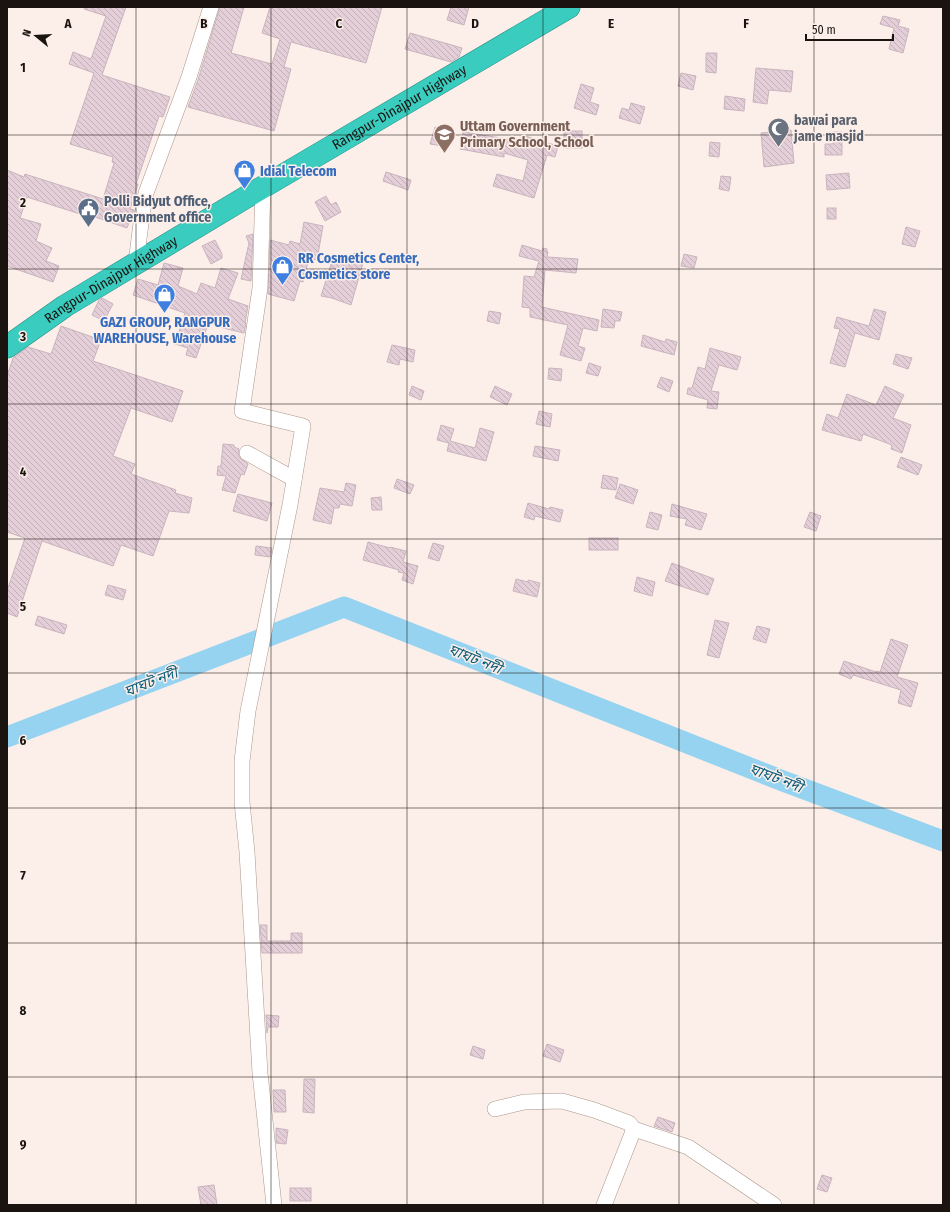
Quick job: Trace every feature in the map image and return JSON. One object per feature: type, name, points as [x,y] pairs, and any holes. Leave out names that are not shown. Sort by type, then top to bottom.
[{"type":"highway","name":"Rangpur-Dinajpur Highway","points":[[7,347],[65,306],[263,187],[569,7]]},
{"type":"street","points":[[136,264],[146,193],[189,77],[212,7]]},
{"type":"street","points":[[263,187],[260,288],[242,411],[303,426],[290,505],[275,570],[248,711],[242,761],[242,802],[247,852],[260,1073],[274,1205]]},
{"type":"street","points":[[247,453],[294,479]]},
{"type":"street","points":[[495,1109],[524,1102],[562,1101],[594,1110],[629,1123],[634,1129],[688,1147],[774,1205]]},
{"type":"street","points":[[604,1205],[634,1129]]},
{"type":"building","points":[[85,7],[126,7],[102,75],[170,97],[163,117],[159,116],[136,184],[138,184],[130,209],[134,210],[127,228],[81,212],[80,214],[27,197],[20,218],[41,224],[36,241],[52,248],[46,261],[59,266],[53,282],[7,266],[7,170],[24,177],[25,174],[103,199],[114,163],[112,162],[113,157],[70,144],[94,73],[69,64],[73,52],[91,59],[106,16],[84,9]]},
{"type":"building","points":[[220,7],[244,7],[231,53],[272,64],[280,39],[262,33],[270,7],[382,7],[366,63],[291,42],[284,67],[291,69],[274,131],[188,107],[198,80]]},
{"type":"building","points":[[451,7],[469,7],[464,25],[447,20]]},
{"type":"building","points":[[883,16],[900,20],[898,26],[909,29],[903,53],[889,49],[894,28],[880,24]]},
{"type":"building","points":[[410,33],[462,48],[459,57],[451,62],[405,49]]},
{"type":"building","points":[[706,53],[717,53],[716,73],[706,72]]},
{"type":"building","points":[[756,68],[793,71],[791,92],[769,90],[767,104],[753,102]]},
{"type":"building","points":[[681,73],[696,76],[693,90],[678,86]]},
{"type":"building","points":[[581,84],[594,88],[590,102],[599,105],[596,115],[574,108]]},
{"type":"building","points":[[725,96],[745,99],[744,111],[724,109]]},
{"type":"building","points":[[631,103],[645,107],[640,124],[619,118],[622,108],[629,110]]},
{"type":"building","points":[[435,127],[447,130],[443,146],[430,144]]},
{"type":"building","name":"bawai para jame masjid","points":[[791,130],[794,163],[764,167],[761,133]]},
{"type":"building","points":[[564,131],[582,131],[582,148],[564,148]]},
{"type":"building","points":[[463,132],[520,141],[522,135],[558,146],[555,157],[547,155],[534,198],[493,186],[497,174],[523,181],[528,160],[504,153],[504,157],[460,149]]},
{"type":"building","points":[[833,132],[842,132],[842,155],[825,155],[825,144],[833,144]]},
{"type":"building","points":[[710,142],[720,143],[719,157],[709,156]]},
{"type":"building","points":[[386,172],[411,180],[408,190],[383,181]]},
{"type":"building","points":[[849,173],[850,188],[827,190],[826,175]]},
{"type":"building","points":[[721,176],[731,177],[729,191],[719,189]]},
{"type":"building","points":[[326,196],[331,205],[336,202],[341,212],[325,221],[315,202]]},
{"type":"building","points":[[827,208],[836,208],[836,219],[827,219]]},
{"type":"building","points":[[304,222],[323,226],[317,260],[309,258],[303,282],[300,281],[294,301],[268,294],[270,240],[289,245],[290,241],[300,244]]},
{"type":"building","points":[[906,227],[920,231],[915,247],[902,244]]},
{"type":"building","points":[[253,234],[251,281],[241,279],[249,243],[246,236]]},
{"type":"building","points":[[215,240],[222,254],[222,258],[211,264],[202,246]]},
{"type":"building","points":[[522,245],[542,251],[543,248],[547,249],[547,257],[578,259],[576,273],[545,270],[542,307],[599,320],[597,331],[583,328],[578,346],[585,348],[581,361],[560,355],[568,325],[530,317],[530,308],[522,307],[524,276],[534,277],[539,261],[519,256]]},
{"type":"building","points":[[354,253],[365,256],[351,305],[332,298],[321,296],[333,258],[350,264]]},
{"type":"building","points":[[684,254],[697,257],[694,268],[681,266]]},
{"type":"building","points":[[164,263],[183,268],[178,286],[197,294],[201,283],[215,288],[221,268],[238,273],[228,299],[248,306],[244,333],[223,328],[209,322],[196,358],[186,355],[188,348],[175,344],[185,313],[133,295],[138,279],[158,285]]},
{"type":"building","points":[[102,298],[113,304],[104,321],[92,315],[99,300]]},
{"type":"building","points":[[603,309],[622,312],[620,321],[615,321],[614,328],[601,327]]},
{"type":"building","points":[[874,309],[886,312],[879,340],[855,333],[845,367],[830,363],[840,329],[834,328],[837,317],[869,326]]},
{"type":"building","points":[[489,311],[501,313],[499,324],[487,321]]},
{"type":"building","points":[[61,326],[101,340],[93,361],[183,391],[172,422],[131,408],[113,456],[135,464],[131,474],[176,490],[175,493],[192,498],[189,513],[169,511],[153,556],[121,545],[113,566],[42,541],[17,617],[7,613],[7,591],[25,538],[7,532],[7,376],[13,358],[28,347],[51,354]]},
{"type":"building","points":[[643,335],[665,342],[666,339],[677,342],[674,355],[641,346]]},
{"type":"building","points":[[392,345],[415,350],[413,362],[400,359],[399,365],[387,362]]},
{"type":"building","points":[[710,348],[741,357],[737,370],[719,365],[711,391],[719,392],[717,409],[707,408],[708,400],[687,394],[688,388],[692,388],[698,367],[705,369]]},
{"type":"building","points":[[896,354],[912,358],[908,369],[893,364]]},
{"type":"building","points":[[589,363],[601,367],[598,376],[586,373]]},
{"type":"building","points":[[549,368],[562,369],[561,381],[548,379]]},
{"type":"building","points":[[661,377],[673,381],[669,392],[657,387]]},
{"type":"building","points":[[412,386],[424,391],[421,400],[409,395]]},
{"type":"building","points":[[495,386],[512,394],[507,405],[490,397]]},
{"type":"building","points":[[885,386],[904,395],[893,418],[911,425],[902,453],[891,449],[892,445],[863,434],[861,441],[822,430],[827,414],[838,418],[847,394],[876,405]]},
{"type":"building","points":[[539,411],[552,414],[550,427],[536,424]]},
{"type":"building","points":[[441,425],[454,429],[450,441],[475,448],[480,428],[494,432],[486,461],[447,451],[449,443],[437,440]]},
{"type":"building","points":[[223,444],[234,445],[234,447],[239,449],[238,454],[240,458],[248,464],[244,475],[241,474],[235,493],[222,490],[226,476],[217,475],[218,466],[221,466]]},
{"type":"building","points":[[535,446],[560,450],[558,461],[533,456]]},
{"type":"building","points":[[901,457],[922,465],[918,475],[897,467]]},
{"type":"building","points":[[603,475],[618,478],[616,490],[601,488]]},
{"type":"building","points":[[397,479],[414,485],[410,494],[394,488]]},
{"type":"building","points":[[346,483],[356,485],[352,506],[340,504],[339,508],[334,508],[331,524],[313,520],[320,488],[344,492]]},
{"type":"building","points":[[620,484],[638,490],[633,504],[615,498]]},
{"type":"building","points":[[238,494],[272,503],[267,521],[233,511]]},
{"type":"building","points":[[381,497],[382,510],[372,510],[371,498]]},
{"type":"building","points":[[528,503],[549,509],[550,507],[563,510],[560,522],[535,516],[534,520],[524,517]]},
{"type":"building","points":[[672,504],[707,514],[701,530],[685,525],[687,519],[670,516]]},
{"type":"building","points":[[650,512],[662,515],[658,530],[646,527]]},
{"type":"building","points":[[810,512],[821,516],[816,531],[804,527]]},
{"type":"building","points":[[589,538],[618,538],[618,550],[589,550]]},
{"type":"building","points":[[368,542],[406,551],[403,562],[418,566],[413,584],[402,580],[404,573],[398,572],[399,570],[363,560]]},
{"type":"building","points":[[433,543],[444,546],[439,561],[428,558]]},
{"type":"building","points":[[256,546],[272,548],[270,557],[255,555]]},
{"type":"building","points":[[672,563],[714,579],[708,595],[665,581]]},
{"type":"building","points":[[637,577],[655,582],[652,596],[634,591]]},
{"type":"building","points":[[516,579],[540,583],[537,597],[513,591]]},
{"type":"building","points":[[108,585],[126,590],[123,600],[105,595]]},
{"type":"building","points":[[38,616],[67,625],[64,634],[35,625]]},
{"type":"building","points":[[715,620],[729,623],[719,658],[707,655]]},
{"type":"building","points":[[757,626],[770,629],[766,643],[753,639]]},
{"type":"building","points":[[891,639],[908,645],[897,677],[918,683],[911,707],[898,703],[901,690],[853,675],[851,679],[839,674],[844,661],[880,672]]},
{"type":"building","points":[[260,925],[267,925],[267,941],[291,941],[291,933],[302,933],[302,953],[262,953]]},
{"type":"building","points":[[266,1015],[279,1016],[278,1027],[268,1027],[267,1033]]},
{"type":"building","points":[[547,1044],[564,1050],[560,1062],[543,1056]]},
{"type":"building","points":[[473,1046],[485,1050],[483,1059],[470,1055]]},
{"type":"building","points":[[304,1079],[315,1079],[314,1113],[303,1112]]},
{"type":"building","points":[[273,1090],[285,1090],[286,1112],[274,1112]]},
{"type":"building","points":[[658,1117],[675,1123],[672,1132],[654,1126]]},
{"type":"building","points":[[276,1128],[288,1130],[286,1144],[276,1143]]},
{"type":"building","points":[[822,1175],[832,1178],[827,1192],[817,1189]]},
{"type":"building","points":[[214,1185],[217,1205],[201,1205],[198,1187]]},
{"type":"building","points":[[290,1188],[311,1188],[311,1201],[290,1201]]},
{"type":"waterway","name":"ঘাঘট নদী","points":[[7,737],[344,607],[783,781],[943,841]]},
{"type":"place","name":"bawai para jame masjid","points":[[778,148]]},
{"type":"place","name":"Uttam Government Primary School, School","points":[[445,154]]},
{"type":"place","name":"Idial Telecom","points":[[244,190]]},
{"type":"place","name":"Polli Bidyut Office, Government office","points":[[89,228]]},
{"type":"place","name":"RR Cosmetics Center, Cosmetics store","points":[[282,286]]},
{"type":"place","name":"GAZI GROUP, RANGPUR WAREHOUSE, Warehouse","points":[[165,314]]}]
